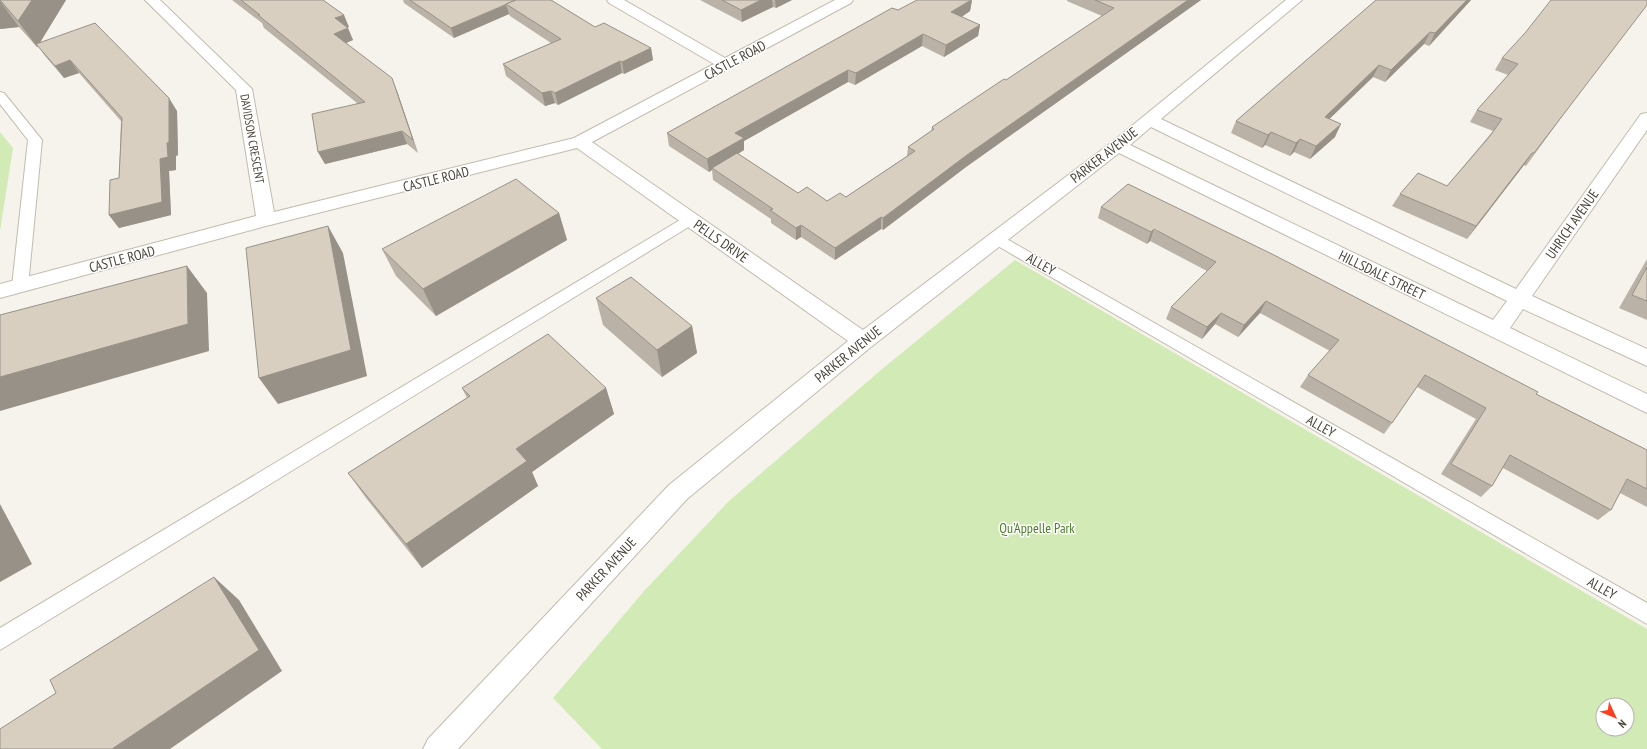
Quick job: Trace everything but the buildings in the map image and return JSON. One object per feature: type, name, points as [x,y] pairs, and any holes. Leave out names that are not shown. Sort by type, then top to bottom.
[{"type":"street","name":"DAVIDSON CRESCENT","points":[[152,0],[244,89],[266,220]]},
{"type":"street","points":[[614,0],[726,65]]},
{"type":"street","name":"CASTLE ROAD","points":[[0,291],[266,220],[580,142],[846,0]]},
{"type":"street","name":"PARKER AVENUE","points":[[438,749],[678,492],[863,341],[1118,146],[1295,0]]},
{"type":"street","points":[[1148,120],[1520,299],[1647,358]]},
{"type":"street","name":"UHRICH AVENUE","points":[[1497,331],[1646,121]]},
{"type":"street","name":"PELLS DRIVE","points":[[580,142],[863,341]]},
{"type":"street","name":"HILLSDALE STREET","points":[[1118,146],[1647,404]]},
{"type":"lane","points":[[0,96],[35,140],[20,286]]},
{"type":"lane","points":[[0,640],[690,220]]},
{"type":"lane","name":"ALLEY","points":[[996,238],[1647,614]]},
{"type":"green space","points":[[0,132],[13,148],[0,231]]},
{"type":"green space","name":"Qu'Appelle Park","points":[[1015,260],[1647,629],[1647,749],[602,749],[553,698],[645,590],[729,501],[881,370]]}]
